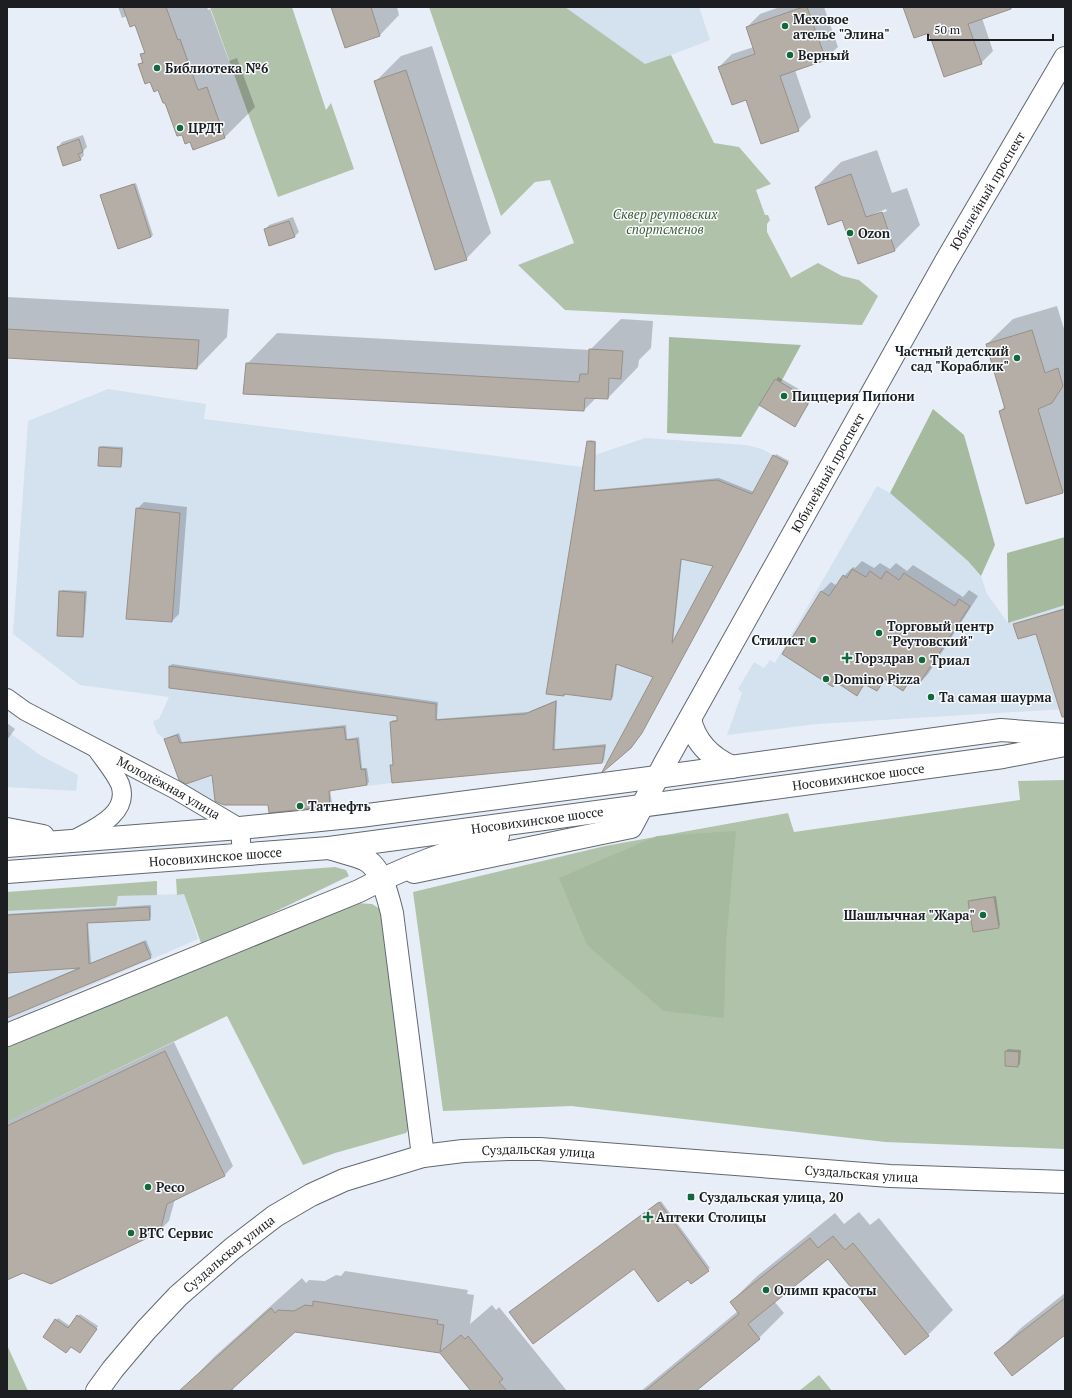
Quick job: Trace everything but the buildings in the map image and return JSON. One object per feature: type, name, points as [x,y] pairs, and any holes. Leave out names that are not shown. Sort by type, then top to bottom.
[{"type":"main road","name":"Юбилейный проспект","points":[[381,879],[631,827],[657,777],[943,268],[1065,58]]},
{"type":"main road","points":[[690,719],[692,730],[696,738],[708,751],[723,763],[732,767]]},
{"type":"main road","name":"Носовихинское шоссе","points":[[7,846],[240,828],[360,816],[1001,730],[1065,735]]},
{"type":"main road","name":"Носовихинское шоссе","points":[[7,872],[329,848],[1003,757],[1065,745]]},
{"type":"main road","points":[[7,1035],[359,891],[381,879],[446,852],[554,818]]},
{"type":"main road","points":[[7,829],[72,841]]},
{"type":"main road","points":[[329,848],[366,860],[375,868],[387,891],[392,913],[423,1156]]},
{"type":"main road","name":"Суздальская улица","points":[[97,1391],[113,1369],[146,1330],[178,1296],[232,1249],[275,1216],[311,1195],[344,1180],[423,1156],[463,1151],[537,1149],[890,1176],[1065,1182]]},
{"type":"street","name":"Молодёжная улица","points":[[7,698],[25,712],[176,790],[240,828]]},
{"type":"street","name":"Молодёжная улица","points":[[72,841],[109,819],[120,804],[122,794],[120,784],[96,748]]},
{"type":"street","points":[[240,828],[242,855]]},
{"type":"shaded area","points":[[565,7],[699,7],[710,40],[645,65]]},
{"type":"shaded area","points":[[108,389],[206,404],[204,419],[582,467],[592,456],[645,438],[746,445],[762,449],[788,463],[642,733],[631,748],[617,761],[609,763],[392,783],[253,799],[254,805],[224,805],[215,803],[181,786],[164,739],[157,733],[153,721],[159,719],[169,697],[80,685],[13,634],[28,421]]},
{"type":"shaded area","points":[[877,486],[890,493],[968,561],[981,576],[987,594],[1008,623],[1065,605],[1065,709],[817,724],[727,735],[742,693],[738,689],[754,662],[764,668],[770,660],[775,663]]},
{"type":"shaded area","points":[[7,731],[40,755],[78,775],[76,791],[7,787]]},
{"type":"shaded area","points":[[184,894],[198,939],[7,1022],[7,911],[115,906],[118,896]]},
{"type":"green space","points":[[210,7],[292,7],[326,110],[331,103],[354,169],[278,197]]},
{"type":"green space","name":"Сквер реутовских спортсменов","points":[[429,7],[565,7],[645,64],[671,55],[714,143],[739,147],[771,184],[756,190],[765,215],[768,215],[770,220],[767,224],[767,232],[791,278],[818,263],[842,276],[859,280],[878,296],[862,325],[565,310],[518,265],[574,243],[550,180],[535,182],[501,216]]},
{"type":"green space","points":[[669,337],[801,345],[781,382],[775,379],[741,437],[667,433]]},
{"type":"green space","points":[[933,409],[964,435],[995,545],[981,576],[968,561],[890,493]]},
{"type":"green space","points":[[1065,537],[1065,605],[1008,623],[1007,553]]},
{"type":"green space","points":[[1065,780],[1065,1149],[885,1142],[571,1106],[443,1111],[413,892],[605,846],[788,813],[794,832],[1020,800],[1018,781]]},
{"type":"green space","points":[[736,831],[726,944],[724,1018],[664,1011],[587,945],[559,878],[657,836]]},
{"type":"green space","points":[[335,867],[346,870],[349,876],[262,918],[201,943],[184,894],[177,895],[176,879]]},
{"type":"green space","points":[[157,881],[157,895],[118,896],[116,906],[7,911],[7,892]]},
{"type":"green space","points":[[357,903],[372,904],[380,909],[412,1123],[406,1133],[335,1153],[303,1165],[227,1016],[7,1122],[7,1045]]},
{"type":"green space","points":[[7,1345],[28,1391],[7,1391]]},
{"type":"green space","points":[[819,1375],[832,1391],[799,1391]]},
{"type":"place","name":"Меховое ателье \"Элина\"","points":[[785,26]]},
{"type":"place","name":"Верный","points":[[790,55]]},
{"type":"place","name":"Библиотека №6","points":[[157,68]]},
{"type":"place","name":"ЦРДТ","points":[[180,128]]},
{"type":"place","name":"Ozon","points":[[850,233]]},
{"type":"place","name":"Частный детский сад \"Кораблик\"","points":[[1017,358]]},
{"type":"place","name":"Пиццерия Пипони","points":[[784,396]]},
{"type":"place","name":"Торговый центр \"Реутовский\"","points":[[879,633]]},
{"type":"place","name":"Стилист","points":[[813,640]]},
{"type":"place","name":"Горздрав","points":[[847,658]]},
{"type":"place","name":"Триал","points":[[922,660]]},
{"type":"place","name":"Domino Pizza","points":[[826,679]]},
{"type":"place","name":"Та самая шаурма","points":[[931,697]]},
{"type":"place","name":"Татнефть","points":[[300,806]]},
{"type":"place","name":"Шашлычная \"Жара\"","points":[[983,915]]},
{"type":"place","name":"Ресо","points":[[148,1187]]},
{"type":"place","name":"Суздальская улица, 20","points":[[691,1197]]},
{"type":"place","name":"Аптеки Столицы","points":[[648,1217]]},
{"type":"place","name":"ВТС Сервис","points":[[131,1233]]},
{"type":"place","name":"Олимп красоты","points":[[766,1290]]}]
